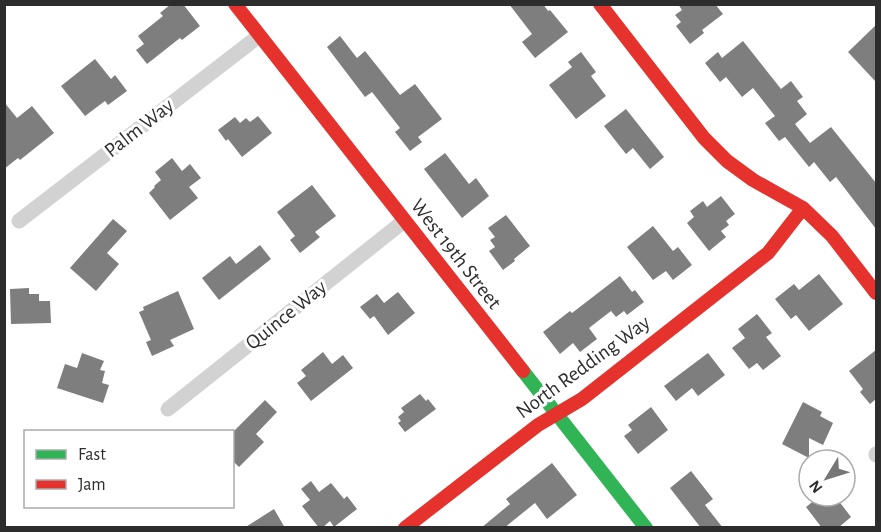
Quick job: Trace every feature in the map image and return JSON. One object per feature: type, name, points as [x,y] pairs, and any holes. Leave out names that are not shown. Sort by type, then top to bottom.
[{"type":"street","name":"West 19th Street","points":[[235,4],[646,528]]},
{"type":"street","points":[[600,4],[704,138],[727,161],[753,180],[803,208],[832,236],[876,293]]},
{"type":"street","name":"Palm Way","points":[[20,221],[259,36]]},
{"type":"street","name":"North Redding Way","points":[[405,528],[538,425],[582,399],[768,253],[803,208]]},
{"type":"street","name":"Quince Way","points":[[168,409],[404,221]]},
{"type":"building","points":[[171,4],[183,4],[200,26],[182,40],[180,38],[147,64],[136,50],[144,44],[138,36],[163,16],[160,13]]},
{"type":"building","points":[[509,4],[543,4],[568,32],[535,58],[522,42],[532,34]]},
{"type":"building","points":[[678,4],[715,4],[723,14],[702,30],[704,33],[690,44],[676,26],[681,22],[675,15],[682,10]]},
{"type":"building","points":[[876,25],[876,82],[848,52]]},
{"type":"building","points":[[340,36],[357,58],[365,51],[400,95],[415,84],[442,119],[418,137],[422,142],[410,151],[395,132],[400,128],[372,92],[365,97],[327,47]]},
{"type":"building","points":[[743,41],[781,89],[791,81],[803,97],[797,101],[807,114],[795,124],[810,143],[831,127],[876,183],[876,229],[836,177],[830,182],[814,162],[809,167],[785,137],[779,141],[765,123],[775,116],[753,88],[742,97],[726,77],[720,82],[705,63],[718,52],[722,58]]},
{"type":"building","points":[[581,52],[596,72],[591,76],[606,96],[576,119],[549,85],[572,67],[568,62]]},
{"type":"building","points":[[95,59],[111,79],[115,75],[127,91],[108,105],[105,101],[85,116],[61,86]]},
{"type":"building","points":[[4,102],[17,118],[32,106],[54,133],[20,160],[18,158],[4,169]]},
{"type":"building","points":[[626,109],[664,157],[650,169],[633,148],[626,154],[604,126]]},
{"type":"building","points":[[258,116],[272,133],[242,157],[218,130],[235,117],[240,123],[246,118],[250,122]]},
{"type":"building","points":[[445,153],[469,184],[476,178],[489,196],[462,218],[424,169]]},
{"type":"building","points":[[172,158],[182,171],[190,164],[201,178],[189,187],[198,198],[170,220],[149,193],[161,180],[155,172]]},
{"type":"building","points":[[312,185],[336,216],[315,232],[320,237],[300,253],[290,240],[295,236],[277,212]]},
{"type":"building","points":[[721,196],[735,214],[726,221],[729,225],[721,231],[726,237],[709,251],[687,223],[694,217],[690,211],[703,201],[707,207]]},
{"type":"building","points":[[506,215],[530,246],[503,270],[489,251],[495,247],[490,240],[495,237],[488,228]]},
{"type":"building","points":[[113,219],[127,231],[107,253],[119,264],[96,291],[70,268]]},
{"type":"building","points":[[653,226],[673,251],[678,247],[692,265],[673,280],[666,271],[653,280],[627,247]]},
{"type":"building","points":[[260,245],[271,259],[219,300],[202,278],[230,256],[236,264]]},
{"type":"building","points":[[819,274],[843,304],[809,331],[796,315],[791,319],[775,299],[794,284],[799,290]]},
{"type":"building","points":[[620,276],[632,292],[635,290],[644,302],[627,315],[624,311],[616,317],[611,311],[589,328],[597,339],[580,352],[573,343],[560,354],[543,332]]},
{"type":"building","points":[[29,288],[29,294],[39,294],[39,301],[50,301],[51,323],[11,324],[10,289]]},
{"type":"building","points":[[178,291],[194,329],[170,340],[174,346],[152,356],[146,342],[151,340],[139,312],[144,310],[143,307]]},
{"type":"building","points":[[398,292],[415,313],[388,335],[374,316],[370,319],[360,307],[377,294],[384,303]]},
{"type":"building","points":[[757,314],[772,333],[766,337],[781,356],[763,370],[757,363],[749,369],[732,348],[745,338],[738,329]]},
{"type":"building","points":[[876,350],[876,399],[870,404],[860,392],[863,389],[849,371]]},
{"type":"building","points":[[323,352],[332,364],[343,355],[353,368],[311,401],[297,383],[306,376],[301,370]]},
{"type":"building","points":[[82,353],[104,361],[100,370],[105,371],[102,383],[109,385],[103,403],[57,388],[65,364],[77,368]]},
{"type":"building","points":[[708,353],[725,375],[698,396],[692,388],[676,401],[664,386]]},
{"type":"building","points":[[420,394],[426,401],[428,399],[436,409],[405,432],[398,423],[401,421],[398,417],[404,412],[401,408]]},
{"type":"building","points":[[265,400],[277,412],[256,434],[264,442],[239,467],[234,462],[234,431]]},
{"type":"building","points":[[803,402],[822,412],[820,416],[833,423],[823,445],[809,438],[809,448],[797,448],[797,452],[782,444]]},
{"type":"building","points":[[651,407],[668,430],[638,454],[624,436],[632,430],[628,425]]},
{"type":"building","points":[[552,463],[577,495],[547,519],[535,503],[504,528],[481,528],[510,504],[506,499]]},
{"type":"building","points":[[691,471],[713,499],[705,505],[723,528],[701,528],[670,488]]},
{"type":"building","points":[[311,481],[319,492],[331,483],[344,499],[347,496],[357,509],[334,527],[330,521],[319,528],[302,506],[310,500],[301,489]]},
{"type":"building","points":[[807,508],[844,508],[851,517],[838,528],[822,528]]},
{"type":"building","points":[[274,509],[285,528],[244,528]]},
{"type":"traffic: fast","points":[[523,371],[646,528]]},
{"type":"traffic: jam","points":[[235,4],[523,371]]},
{"type":"traffic: jam","points":[[600,4],[704,138],[727,161],[753,180],[803,208],[832,236],[876,293]]},
{"type":"traffic: jam","points":[[405,528],[538,425],[582,399],[768,253],[803,208]]}]
